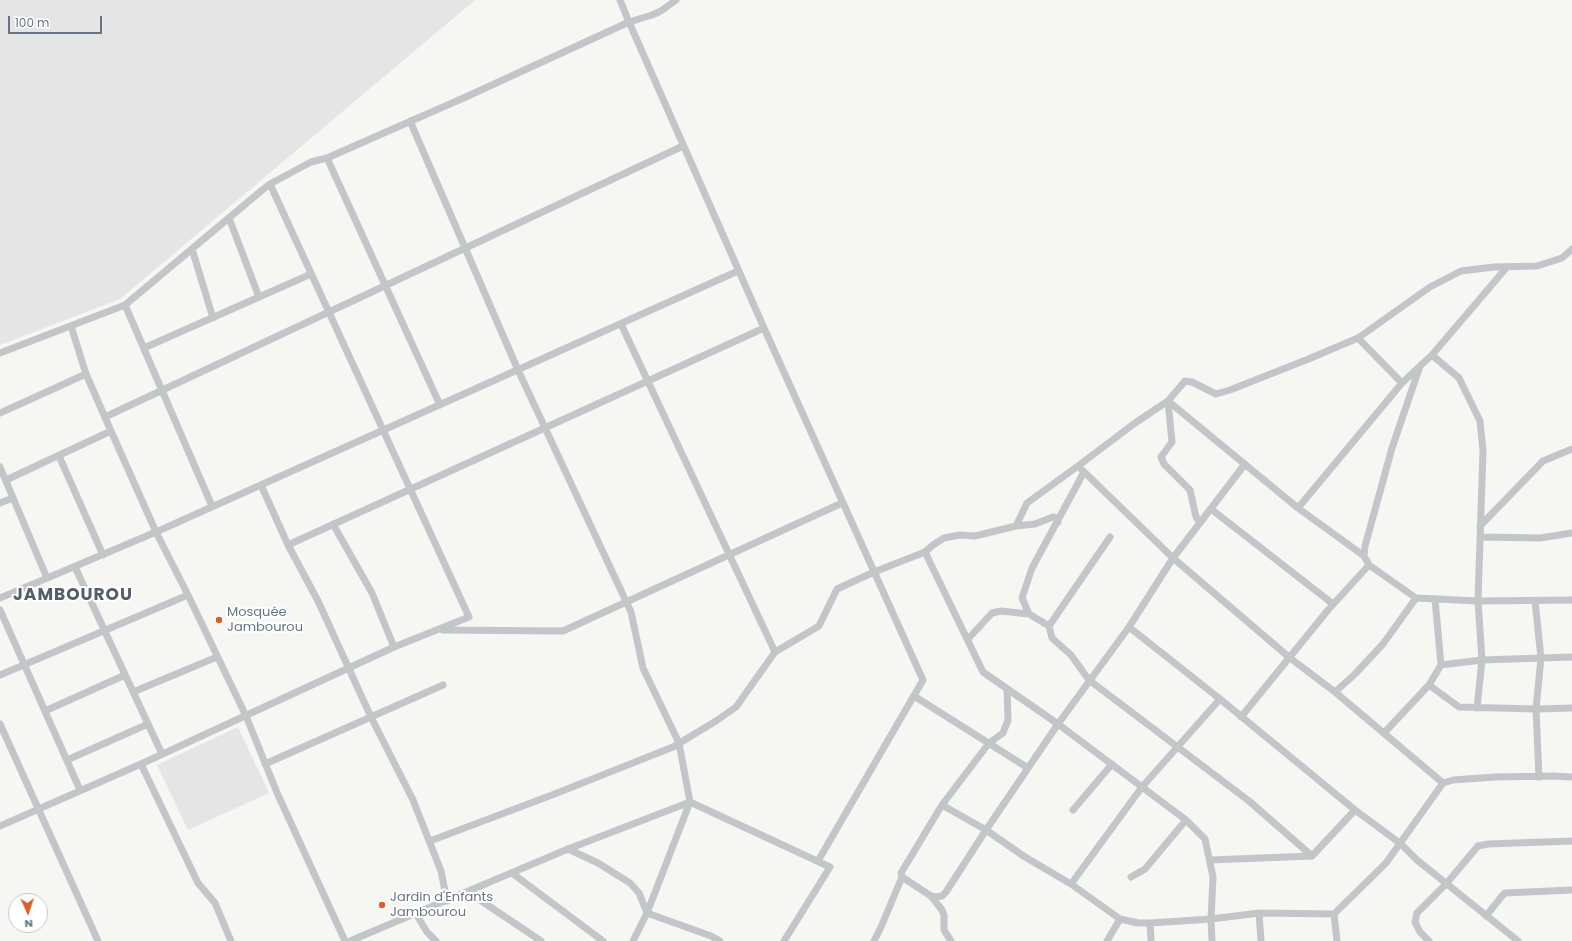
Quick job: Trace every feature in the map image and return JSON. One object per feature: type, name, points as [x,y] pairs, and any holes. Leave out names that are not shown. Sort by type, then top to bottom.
[{"type":"street","points":[[620,0],[738,271],[923,680],[818,861]]},
{"type":"street","points":[[0,353],[125,305],[270,184],[311,162],[327,158],[629,22],[652,15],[661,11],[676,0]]},
{"type":"street","points":[[410,121],[518,370],[627,602],[631,612],[642,668],[680,743],[690,802],[647,913],[633,941]]},
{"type":"street","points":[[105,418],[683,146]]},
{"type":"street","points":[[327,158],[440,405]]},
{"type":"street","points":[[0,826],[141,764],[394,648],[441,630],[469,617],[270,184]]},
{"type":"street","points":[[229,218],[259,297]]},
{"type":"street","points":[[192,249],[213,318]]},
{"type":"street","points":[[1016,526],[1027,502],[1081,469],[1135,423],[1168,401],[1185,381],[1192,382],[1216,394],[1223,392],[1358,338],[1430,287],[1461,271],[1537,266],[1562,258],[1572,250]]},
{"type":"street","points":[[1298,508],[1402,383],[1432,356],[1507,267]]},
{"type":"street","points":[[0,598],[156,532],[738,271]]},
{"type":"street","points":[[144,348],[311,274]]},
{"type":"street","points":[[125,305],[212,506]]},
{"type":"street","points":[[621,324],[775,652]]},
{"type":"street","points":[[71,326],[86,374],[105,418],[156,532],[246,716],[278,795],[345,941]]},
{"type":"street","points":[[288,544],[764,328]]},
{"type":"street","points":[[1358,338],[1402,383]]},
{"type":"street","points":[[1432,356],[1459,378],[1480,422],[1483,450],[1478,601],[1482,660],[1477,708]]},
{"type":"street","points":[[1364,556],[1365,546],[1392,448],[1420,366]]},
{"type":"street","points":[[0,413],[86,374]]},
{"type":"street","points":[[1168,401],[1298,508],[1364,556],[1369,565],[1416,598],[1478,601],[1572,600]]},
{"type":"street","points":[[1168,401],[1172,442],[1161,457],[1164,464],[1190,490],[1196,517],[1200,523]]},
{"type":"street","points":[[6,480],[111,431]]},
{"type":"street","points":[[1480,526],[1543,462],[1572,449]]},
{"type":"street","points":[[59,456],[103,554]]},
{"type":"street","points":[[931,896],[942,896],[946,892],[1058,724],[1129,627],[1173,558],[1245,464]]},
{"type":"street","points":[[0,467],[47,578]]},
{"type":"street","points":[[1029,614],[1022,598],[1032,568],[1058,522],[1081,469]]},
{"type":"street","points":[[1081,469],[1173,558],[1290,658],[1335,692],[1443,783]]},
{"type":"street","points":[[261,485],[288,544],[318,601],[348,669],[413,800],[441,871],[447,901]]},
{"type":"street","points":[[0,503],[13,498]]},
{"type":"street","points":[[441,630],[562,631],[842,503]]},
{"type":"street","points":[[1211,509],[1334,604]]},
{"type":"street","points":[[430,841],[552,795],[680,743],[716,721],[736,706],[775,652],[819,626],[837,589],[874,572],[926,552],[933,544],[944,538],[960,535],[975,536],[1016,526],[1035,524],[1053,517],[1057,518],[1058,522]]},
{"type":"street","points":[[333,524],[372,592],[394,648]]},
{"type":"street","points":[[1480,537],[1540,538],[1572,533]]},
{"type":"street","points":[[1049,626],[1110,537]]},
{"type":"street","points":[[926,552],[983,672],[1058,724],[1112,764],[1186,820],[1205,839],[1213,878],[1211,919],[1212,941]]},
{"type":"street","points":[[1241,717],[1334,604],[1369,565]]},
{"type":"street","points":[[75,566],[162,754]]},
{"type":"street","points":[[0,675],[188,595]]},
{"type":"street","points":[[1335,692],[1354,675],[1383,644],[1416,598]]},
{"type":"street","points":[[1384,733],[1428,685],[1441,665],[1435,599]]},
{"type":"street","points":[[1535,601],[1541,658],[1536,709],[1539,777]]},
{"type":"street","points":[[0,610],[80,790]]},
{"type":"street","points":[[968,639],[992,613],[1001,611],[1029,614],[1049,626],[1052,638],[1071,655],[1089,680],[1249,801],[1312,856]]},
{"type":"street","points":[[1129,627],[1220,699],[1355,810],[1401,844],[1417,860],[1518,941]]},
{"type":"street","points":[[1441,665],[1482,660],[1572,656]]},
{"type":"street","points":[[133,692],[217,657]]},
{"type":"street","points":[[46,711],[125,675]]},
{"type":"street","points":[[265,764],[443,685]]},
{"type":"street","points":[[1428,685],[1459,707],[1536,709],[1572,708]]},
{"type":"street","points":[[874,941],[902,877],[902,869],[942,805],[989,743],[1003,732],[1008,720],[1007,689]]},
{"type":"street","points":[[914,696],[1028,768]]},
{"type":"street","points":[[1071,884],[1142,787],[1220,699]]},
{"type":"street","points":[[0,724],[40,809],[98,941]]},
{"type":"street","points":[[67,760],[148,724]]},
{"type":"street","points":[[141,764],[198,883],[215,903],[231,941]]},
{"type":"street","points":[[1073,810],[1112,764]]},
{"type":"street","points":[[942,805],[986,830],[1025,857],[1071,884],[1120,918],[1138,923],[1150,923],[1211,919],[1259,913],[1334,914],[1386,863],[1443,783],[1453,780],[1495,777],[1552,776],[1572,778]]},
{"type":"street","points":[[350,941],[568,849],[690,802],[830,867],[784,941]]},
{"type":"street","points":[[1210,860],[1312,856],[1355,810]]},
{"type":"street","points":[[1131,877],[1145,869],[1186,820]]},
{"type":"street","points":[[1429,941],[1420,932],[1415,922],[1417,913],[1446,884],[1478,846],[1488,844],[1572,841]]},
{"type":"street","points":[[568,849],[598,863],[630,883],[639,893],[647,913],[711,936],[720,941]]},
{"type":"street","points":[[512,873],[603,941]]},
{"type":"street","points":[[902,877],[931,896],[942,910],[944,915],[944,930],[951,941]]},
{"type":"street","points":[[1486,916],[1506,893],[1572,890]]},
{"type":"street","points":[[468,892],[541,941]]},
{"type":"street","points":[[1259,913],[1261,941]]},
{"type":"street","points":[[416,914],[436,941]]},
{"type":"street","points":[[1334,914],[1337,941]]},
{"type":"street","points":[[1107,941],[1120,918]]},
{"type":"street","points":[[1150,923],[1151,941]]},
{"type":"shaded area","points":[[0,0],[475,0],[120,299],[0,345]]},
{"type":"shaded area","points":[[238,727],[269,793],[188,830],[157,765]]},
{"type":"place","name":"Mosquée Jambourou","points":[[219,620]]},
{"type":"place","name":"Jardin d'Enfants Jambourou","points":[[382,905]]},
{"type":"district","name":"JAMBOUROU","points":[[73,596]]}]
